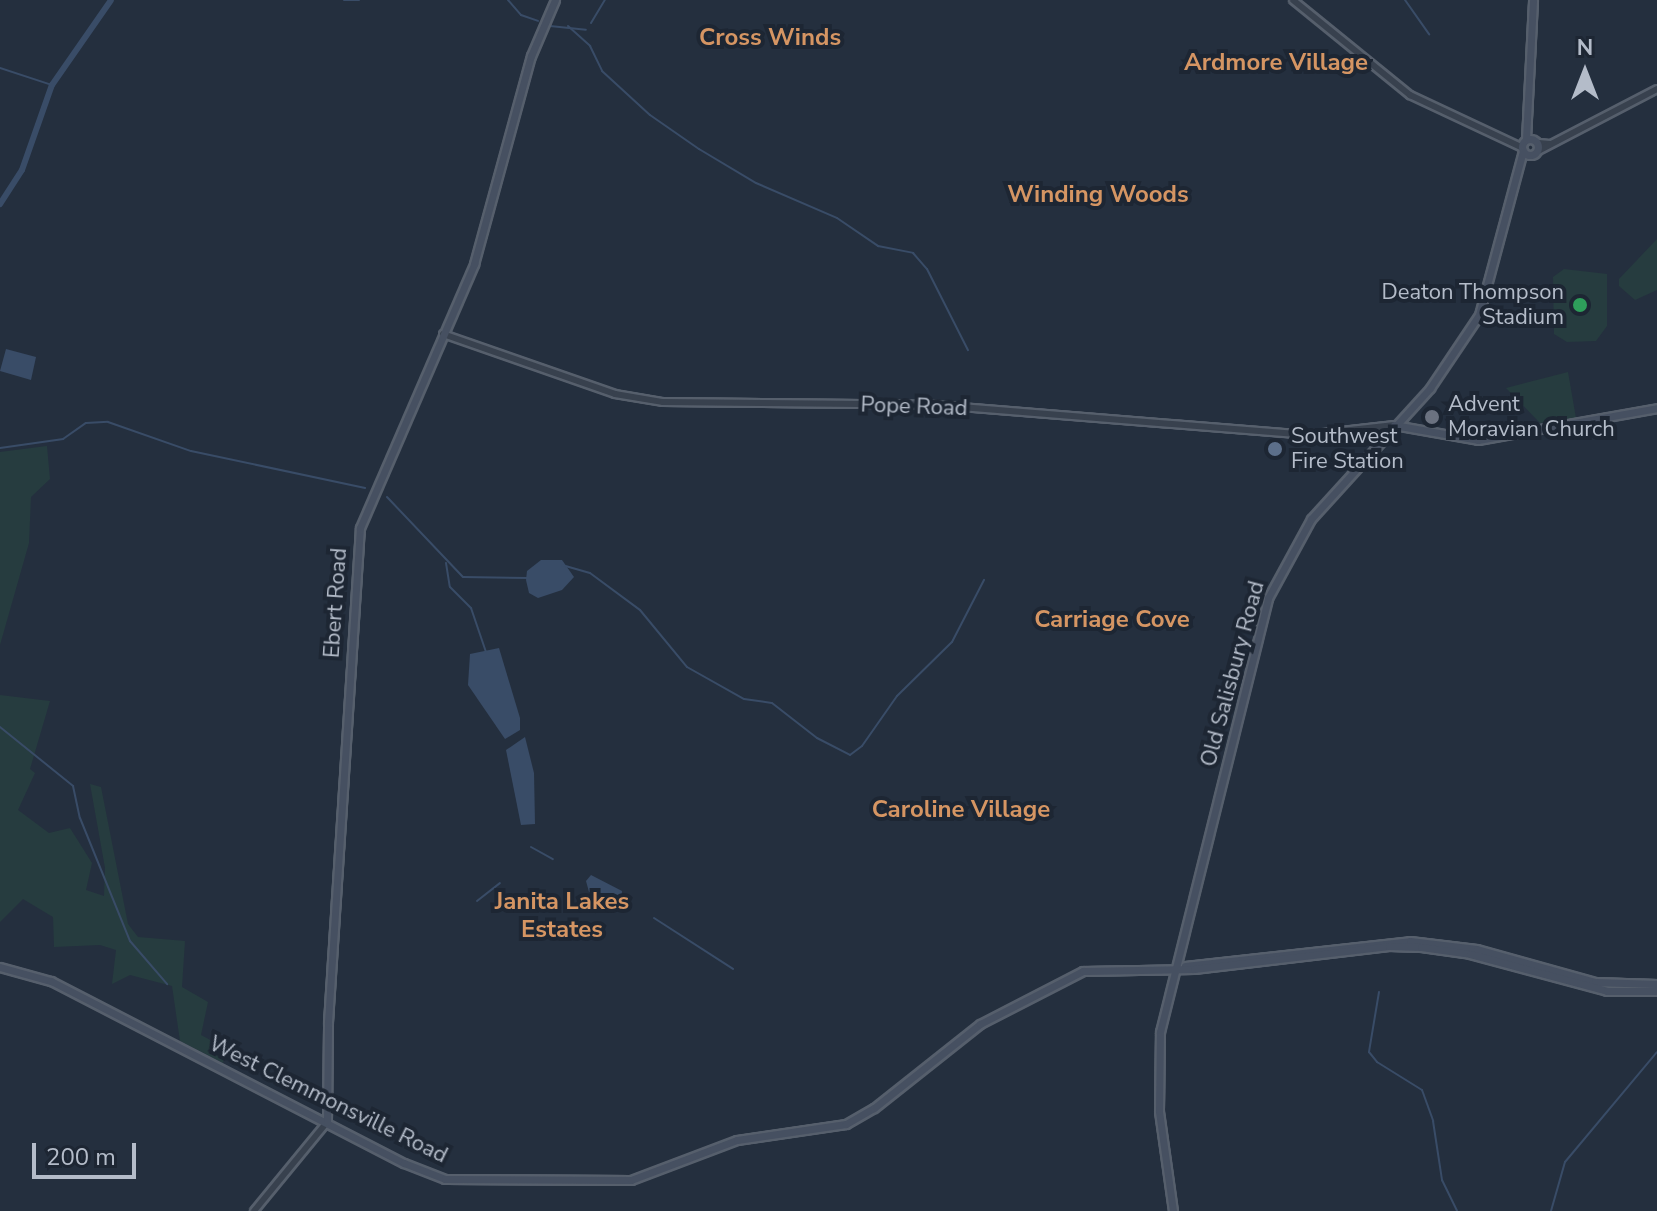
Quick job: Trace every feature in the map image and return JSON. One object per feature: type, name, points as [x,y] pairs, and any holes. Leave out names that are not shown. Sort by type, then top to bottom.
[{"type":"main road","name":"Old Salisbury Road","points":[[1173,1211],[1158,1085],[1160,1032],[1180,968],[1268,598],[1311,519],[1432,385],[1479,315],[1529,146],[1526,126],[1533,0]]},
{"type":"main road","name":"Ebert Road","points":[[327,1122],[328,1022],[360,528],[474,264],[533,47],[554,3]]},
{"type":"main road","points":[[1394,425],[1478,440],[1657,408]]},
{"type":"main road","points":[[1180,968],[1410,941],[1477,949],[1595,982],[1657,984]]},
{"type":"main road","points":[[1180,968],[1421,947],[1470,954],[1607,991],[1657,991]]},
{"type":"main road","name":"West Clemmonsville Road","points":[[0,967],[50,981],[445,1179],[631,1180],[737,1140],[855,1120],[980,1024],[1070,974],[1180,968]]},
{"type":"street","points":[[1293,0],[1410,95],[1529,146],[1550,144],[1657,89]]},
{"type":"street","name":"Pope Road","points":[[443,334],[637,399],[936,405],[1306,435],[1394,425]]},
{"type":"street","points":[[254,1211],[327,1122]]},
{"type":"green space","points":[[1657,239],[1657,290],[1635,300],[1619,286],[1619,279]]},
{"type":"green space","name":"Deaton Thompson Stadium","points":[[1564,269],[1607,274],[1607,326],[1596,341],[1567,342],[1554,334],[1553,277]]},
{"type":"green space","points":[[1568,372],[1576,418],[1540,423],[1506,388]]},
{"type":"green space","points":[[47,446],[50,479],[31,497],[29,543],[0,645],[0,452]]},
{"type":"green space","points":[[0,695],[50,701],[30,769],[35,773],[18,810],[49,833],[70,828],[92,863],[86,890],[104,896],[105,868],[90,784],[101,787],[128,924],[138,937],[185,941],[182,987],[208,1002],[201,1035],[227,1049],[223,1063],[180,1041],[172,986],[130,975],[112,984],[116,950],[100,945],[54,947],[53,917],[23,899],[0,922]]},
{"type":"water","points":[[6,349],[36,357],[31,380],[0,371]]},
{"type":"water","points":[[541,560],[562,560],[574,577],[562,590],[538,598],[529,593],[526,580],[527,571]]},
{"type":"water","points":[[499,648],[520,718],[520,730],[505,739],[468,685],[470,654]]},
{"type":"water","points":[[525,737],[534,773],[535,824],[521,825],[506,750]]},
{"type":"water","points":[[591,875],[622,891],[621,905],[589,892],[586,881]]},
{"type":"waterway","points":[[0,204],[22,170],[52,85],[111,0]]},
{"type":"waterway","points":[[344,0],[359,0]]},
{"type":"waterway","points":[[508,0],[521,15],[538,21]]},
{"type":"waterway","points":[[591,23],[605,0]]},
{"type":"waterway","points":[[1405,0],[1429,34]]},
{"type":"waterway","points":[[550,26],[586,30]]},
{"type":"waterway","points":[[568,26],[590,46],[602,71],[650,115],[699,149],[756,183],[837,218],[878,246],[913,253],[927,269],[968,350]]},
{"type":"waterway","points":[[0,68],[52,85]]},
{"type":"waterway","points":[[0,448],[63,439],[86,423],[108,422],[191,451],[365,488]]},
{"type":"waterway","points":[[387,497],[463,577],[529,578]]},
{"type":"waterway","points":[[446,563],[450,587],[471,608],[486,652]]},
{"type":"waterway","points":[[562,565],[590,573],[640,610],[687,667],[744,699],[772,703],[817,738],[850,755],[862,746],[897,696],[952,642],[984,580]]},
{"type":"waterway","points":[[0,727],[73,786],[80,818],[130,941],[167,984]]},
{"type":"waterway","points":[[531,847],[553,859]]},
{"type":"waterway","points":[[477,901],[500,883]]},
{"type":"waterway","points":[[654,918],[733,969]]},
{"type":"waterway","points":[[1379,992],[1369,1052],[1377,1062],[1422,1090],[1433,1121],[1442,1180],[1457,1211]]},
{"type":"waterway","points":[[1551,1211],[1565,1162],[1657,1052]]},
{"type":"place","name":"Deaton Thompson Stadium","points":[[1580,305]]},
{"type":"place","name":"Advent Moravian Church","points":[[1432,417]]},
{"type":"place","name":"Southwest Fire Station","points":[[1275,449]]},
{"type":"district","name":"Cross Winds","points":[[770,38]]},
{"type":"district","name":"Ardmore Village","points":[[1276,63]]},
{"type":"district","name":"Winding Woods","points":[[1098,195]]},
{"type":"district","name":"Carriage Cove","points":[[1112,620]]},
{"type":"district","name":"Caroline Village","points":[[961,810]]},
{"type":"district","name":"Janita Lakes Estates","points":[[562,916]]}]
